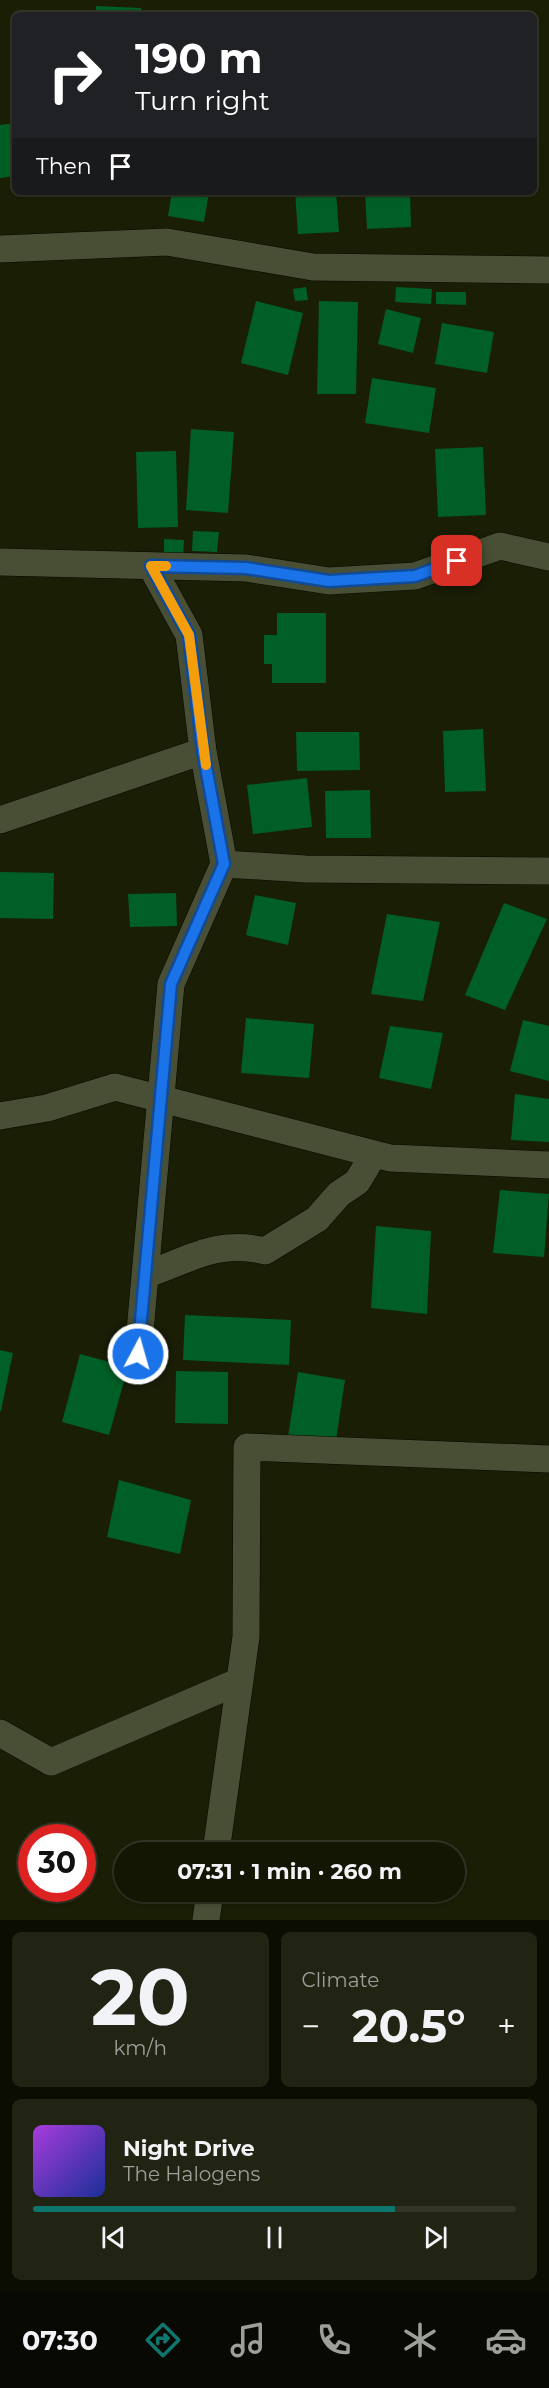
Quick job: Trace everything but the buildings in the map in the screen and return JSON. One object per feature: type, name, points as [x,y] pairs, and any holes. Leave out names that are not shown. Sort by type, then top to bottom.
[{"type":"street","points":[[0,249],[167,242],[313,267],[549,270]]},
{"type":"street","points":[[0,562],[246,568],[329,581],[415,576],[500,546],[549,556]]},
{"type":"street","points":[[138,1354],[171,984],[224,864],[203,751],[189,635],[151,566]]},
{"type":"street","points":[[0,820],[203,751]]},
{"type":"street","points":[[224,864],[306,869],[549,871]]},
{"type":"street","points":[[0,1116],[47,1108],[115,1087],[390,1158],[549,1166]]},
{"type":"street","points":[[146,1275],[206,1250],[247,1246],[265,1251],[317,1219],[339,1194],[357,1182],[374,1154]]},
{"type":"street","points":[[217,1842],[246,1637],[247,1447],[549,1459]]},
{"type":"street","points":[[0,1732],[51,1762],[240,1681]]},
{"type":"street","points":[[206,1920],[209,1902]]},
{"type":"slow traffic","points":[[166,566],[151,566],[189,635],[206,765]]},
{"type":"route","points":[[138,1354],[171,984],[224,864],[203,751],[189,635],[151,566],[246,568],[329,581],[415,576],[457,561]]}]
